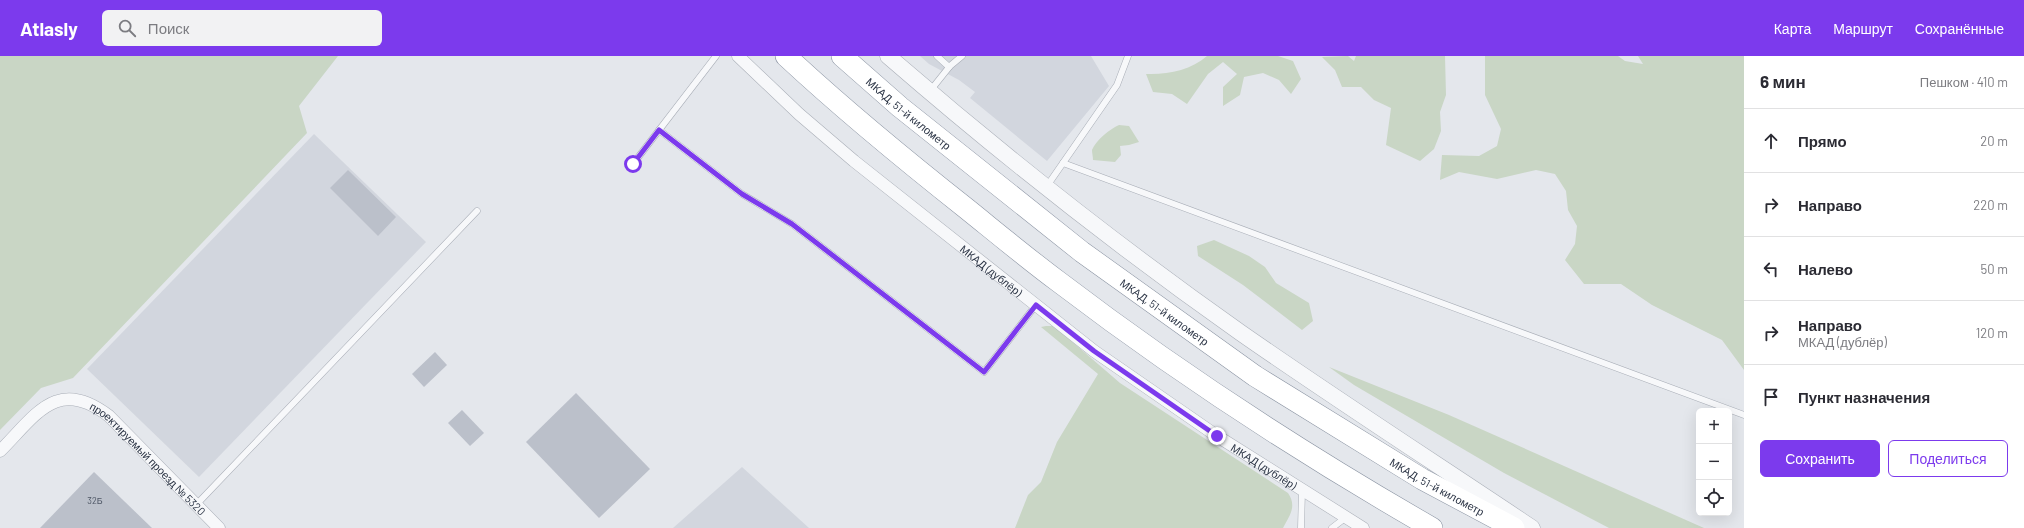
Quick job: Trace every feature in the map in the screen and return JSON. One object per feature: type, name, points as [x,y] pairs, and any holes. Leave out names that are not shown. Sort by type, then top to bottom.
[{"type":"highway","points":[[786,56],[878,138],[1057,281],[1237,408],[1360,487],[1432,528]]},
{"type":"highway","name":"МКАД, 51-й километр","points":[[842,56],[900,107],[1082,252],[1255,376],[1422,479],[1514,528]]},
{"type":"street","name":"МКАД (дублёр)","points":[[738,56],[799,114],[854,161],[1094,351],[1217,436],[1302,491],[1363,528]]},
{"type":"street","points":[[888,56],[929,92],[1105,235],[1343,404],[1532,528]]},
{"type":"street","name":"проектируемый проезд № 5320","points":[[0,452],[45,406],[56,400],[72,398],[85,401],[96,406],[109,416],[219,528]]},
{"type":"lane","points":[[633,164],[716,56]]},
{"type":"lane","points":[[937,56],[949,67]]},
{"type":"lane","points":[[929,92],[949,67],[962,56]]},
{"type":"lane","points":[[1046,188],[1117,85],[1128,56]]},
{"type":"lane","points":[[659,130],[742,194],[792,224],[984,372],[1036,305]]},
{"type":"lane","points":[[1063,164],[1744,415]]},
{"type":"lane","points":[[196,505],[477,211]]},
{"type":"lane","points":[[1301,528],[1302,491]]},
{"type":"lane","points":[[1332,528],[1345,518]]},
{"type":"shaded area","points":[[920,56],[1091,56],[1109,86],[1047,161],[970,98],[975,92],[959,80],[929,64]]},
{"type":"shaded area","points":[[314,134],[426,242],[199,477],[87,369]]},
{"type":"shaded area","points":[[742,467],[809,528],[673,528]]},
{"type":"green space","points":[[0,56],[338,56],[299,106],[307,133],[73,378],[41,388],[0,430]]},
{"type":"green space","points":[[1207,56],[1278,56],[1293,61],[1301,79],[1291,94],[1279,80],[1263,73],[1244,77],[1240,95],[1223,106],[1223,87],[1237,74],[1223,62],[1208,74],[1187,104],[1172,94],[1153,92],[1146,74],[1162,74],[1178,71],[1194,65]]},
{"type":"green space","points":[[1348,56],[1354,61],[1356,56],[1445,56],[1446,95],[1440,112],[1441,131],[1434,149],[1420,161],[1386,145],[1391,108],[1374,100],[1361,87],[1342,87],[1335,70],[1322,57]]},
{"type":"green space","points":[[1485,56],[1618,56],[1625,61],[1643,64],[1638,56],[1744,56],[1744,370],[1722,340],[1652,305],[1621,284],[1584,284],[1565,260],[1575,244],[1577,226],[1568,210],[1566,191],[1555,174],[1536,170],[1497,179],[1459,172],[1440,180],[1442,155],[1479,156],[1497,146],[1501,129],[1485,95]]},
{"type":"green space","points":[[1119,125],[1129,126],[1139,142],[1120,146],[1121,155],[1115,162],[1093,160],[1092,150],[1094,146],[1108,132]]},
{"type":"green space","points":[[1214,240],[1249,256],[1265,267],[1276,283],[1309,303],[1313,321],[1302,330],[1243,285],[1198,256],[1197,246]]},
{"type":"green space","points":[[1054,326],[1120,383],[1288,493],[1292,502],[1292,510],[1283,528],[1015,528],[1028,495],[1041,482],[1057,442],[1098,374],[1041,327]]},
{"type":"green space","points":[[1329,367],[1449,415],[1704,528],[1609,528],[1504,473],[1354,385]]},
{"type":"building","points":[[348,170],[396,217],[378,236],[330,188]]},
{"type":"building","points":[[435,352],[447,365],[424,387],[412,374]]},
{"type":"building","points":[[576,393],[650,469],[599,518],[526,442]]},
{"type":"building","points":[[462,410],[484,433],[470,446],[448,423]]},
{"type":"building","points":[[94,472],[152,528],[40,528]]},
{"type":"route","points":[[633,164],[659,130],[742,194],[792,224],[984,372],[1036,305],[1094,351],[1217,436]]}]
